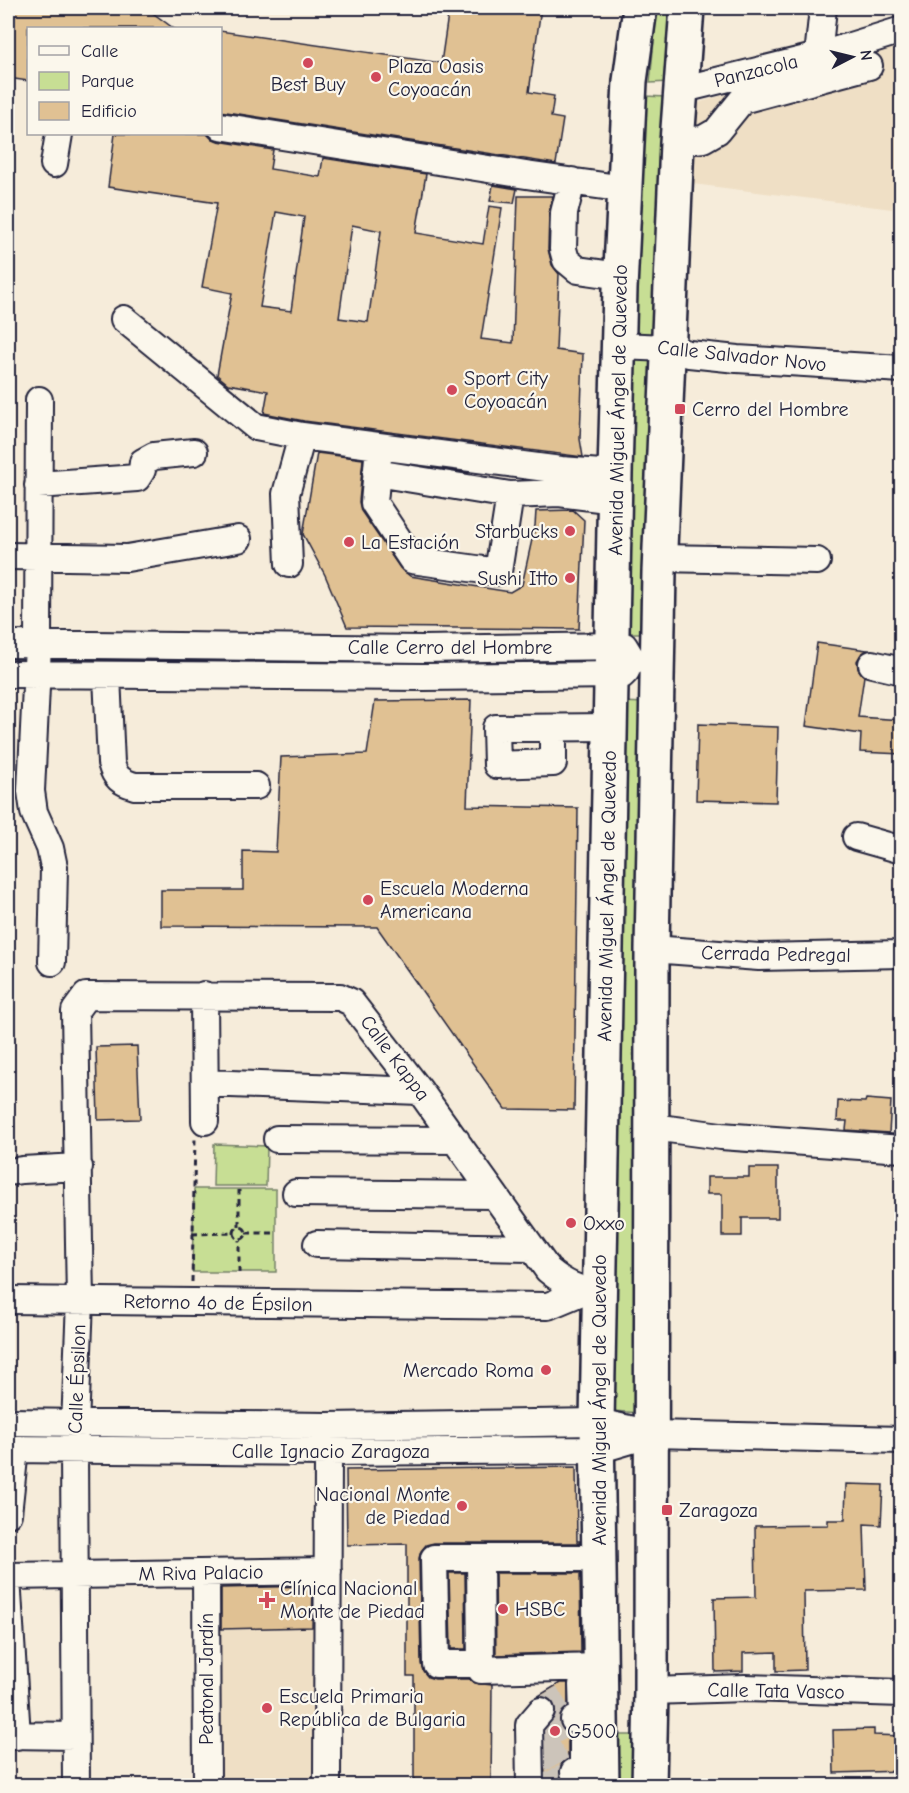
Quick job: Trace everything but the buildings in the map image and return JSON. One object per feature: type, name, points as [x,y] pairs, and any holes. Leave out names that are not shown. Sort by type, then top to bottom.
[{"type":"main road","name":"Avenida Miguel Ángel de Quevedo","points":[[640,8],[631,64],[620,276],[615,487],[652,949],[649,1785]]},
{"type":"main road","name":"Avenida Miguel Ángel de Quevedo","points":[[588,1779],[589,1679],[599,1558],[592,1292],[611,727],[659,558],[677,142],[687,8]]},
{"type":"street","points":[[818,56],[823,8]]},
{"type":"street","name":"Panzacola","points":[[680,90],[818,56],[902,30]]},
{"type":"street","points":[[677,142],[703,140],[717,131],[742,100],[869,66]]},
{"type":"street","points":[[222,126],[625,189]]},
{"type":"street","points":[[54,164],[58,135]]},
{"type":"street","points":[[572,181],[564,213],[563,249],[566,260],[578,270],[620,276]]},
{"type":"street","points":[[124,320],[256,427],[302,436],[561,470],[615,487]]},
{"type":"street","name":"Calle Salvador Novo","points":[[619,346],[667,348],[718,358],[902,369]]},
{"type":"street","points":[[39,400],[38,645],[31,791],[34,812],[50,848],[54,867],[52,962]]},
{"type":"street","points":[[289,564],[286,494],[302,436]]},
{"type":"street","points":[[379,446],[374,503],[412,560],[498,572],[510,495]]},
{"type":"street","points":[[38,485],[137,478],[142,471],[143,462],[154,456],[194,452]]},
{"type":"street","points":[[376,472],[510,495],[615,487]]},
{"type":"street","points":[[8,556],[127,558],[238,539]]},
{"type":"street","points":[[659,558],[817,561]]},
{"type":"street","name":"Calle Cerro del Hombre","points":[[8,644],[423,649],[629,661]]},
{"type":"street","points":[[258,676],[259,646]]},
{"type":"street","name":"Calle Cerro del Hombre","points":[[8,674],[258,676],[629,661]]},
{"type":"street","points":[[872,664],[902,671]]},
{"type":"street","points":[[107,676],[111,763],[115,775],[123,783],[135,786],[256,786]]},
{"type":"street","points":[[553,728],[611,727]]},
{"type":"street","points":[[856,837],[902,850]]},
{"type":"street","name":"Cerrada Pedregal","points":[[652,949],[759,957],[902,954]]},
{"type":"street","name":"Calle Kappa","points":[[105,995],[340,997],[351,1002],[420,1091],[548,1270],[564,1284],[592,1292]]},
{"type":"street","name":"Calle Épsilon","points":[[76,1785],[74,1451],[80,1301],[75,1011],[86,996],[105,995]]},
{"type":"street","points":[[201,1127],[205,1083],[204,995]]},
{"type":"street","points":[[205,1083],[420,1091]]},
{"type":"street","points":[[652,1127],[721,1136],[902,1149]]},
{"type":"street","points":[[277,1138],[456,1140]]},
{"type":"street","points":[[8,1172],[79,1167]]},
{"type":"street","points":[[296,1193],[493,1195]]},
{"type":"street","points":[[317,1244],[532,1248]]},
{"type":"street","name":"Retorno 4o de Épsilon","points":[[8,1300],[548,1306],[592,1292]]},
{"type":"street","name":"Calle Ignacio Zaragoza","points":[[8,1422],[327,1426],[597,1436]]},
{"type":"street","name":"Calle Ignacio Zaragoza","points":[[11,1449],[328,1452],[652,1434],[902,1440]]},
{"type":"street","points":[[8,1514],[11,1449]]},
{"type":"street","points":[[327,1785],[328,1452]]},
{"type":"street","points":[[481,1664],[436,1664],[434,1558],[599,1558]]},
{"type":"street","points":[[480,1558],[481,1670],[589,1679],[578,1728],[583,1767],[588,1779]]},
{"type":"street","name":"M Riva Palacio","points":[[8,1576],[328,1571]]},
{"type":"street","name":"Peatonal Jardín","points":[[206,1573],[207,1785]]},
{"type":"street","points":[[8,1593],[12,1736],[75,1736]]},
{"type":"street","name":"Calle Tata Vasco","points":[[651,1691],[746,1688],[902,1693]]},
{"type":"street","points":[[534,1759],[529,1725],[541,1711]]},
{"type":"path","points":[[191,1303],[192,1234],[201,1127]]},
{"type":"path","points":[[239,1190],[239,1226],[235,1233],[239,1240],[239,1273]]},
{"type":"path","points":[[239,1226],[244,1227],[246,1233],[244,1238],[239,1240]]},
{"type":"path","points":[[192,1234],[235,1233]]},
{"type":"path","points":[[246,1233],[276,1233]]},
{"type":"shaded area","points":[[901,42],[902,143],[892,209],[685,183],[694,104]]},
{"type":"shaded area","name":"Escuela Primaria República de Bulgaria","points":[[327,1627],[327,1785],[207,1785],[206,1630]]},
{"type":"green space","points":[[657,8],[676,8],[669,82],[650,83]]},
{"type":"green space","points":[[645,96],[666,97],[653,336],[632,336]]},
{"type":"green space","points":[[634,352],[652,353],[646,633],[626,633]]},
{"type":"green space","points":[[621,702],[646,703],[642,1413],[611,1411]]},
{"type":"green space","points":[[214,1144],[267,1146],[266,1186],[213,1186]]},
{"type":"green space","points":[[194,1189],[276,1189],[276,1272],[192,1272]]},
{"type":"green space","points":[[619,1735],[641,1735],[640,1785],[618,1786]]},
{"type":"tunnel","points":[[541,1711],[573,1692]]},
{"type":"tunnel","points":[[541,1737],[574,1720]]},
{"type":"tunnel","points":[[540,1760],[572,1742]]},
{"type":"tunnel","points":[[548,1786],[574,1772]]},
{"type":"place","name":"Best Buy","points":[[308,63]]},
{"type":"place","name":"Plaza Oasis Coyoacán","points":[[376,77]]},
{"type":"place","name":"Sport City Coyoacán","points":[[452,390]]},
{"type":"place","name":"Cerro del Hombre","points":[[680,409]]},
{"type":"place","name":"Starbucks","points":[[570,531]]},
{"type":"place","name":"La Estación","points":[[349,542]]},
{"type":"place","name":"Sushi Itto","points":[[570,578]]},
{"type":"place","name":"Escuela Moderna Americana","points":[[368,900]]},
{"type":"place","name":"Oxxo","points":[[571,1223]]},
{"type":"place","name":"Mercado Roma","points":[[546,1370]]},
{"type":"place","name":"Nacional Monte de Piedad","points":[[462,1506]]},
{"type":"place","name":"Zaragoza","points":[[667,1510]]},
{"type":"place","name":"Clínica Nacional Monte de Piedad","points":[[267,1600]]},
{"type":"place","name":"HSBC","points":[[503,1609]]},
{"type":"place","name":"Escuela Primaria República de Bulgaria","points":[[267,1708]]},
{"type":"place","name":"G500","points":[[555,1731]]}]
